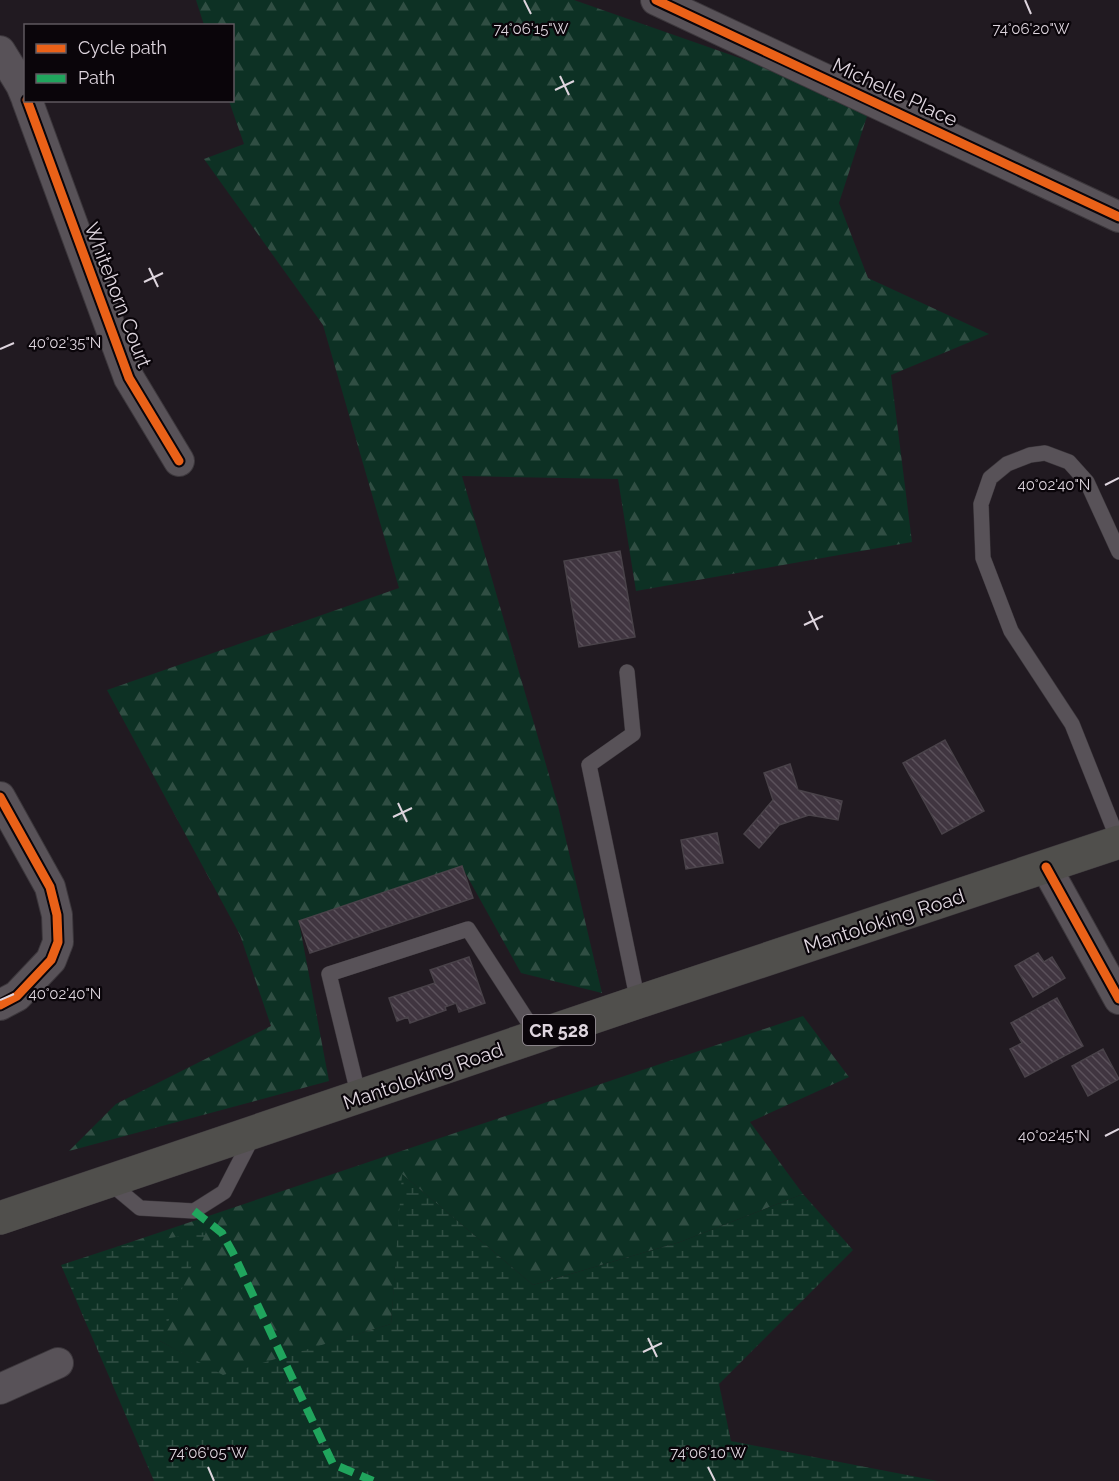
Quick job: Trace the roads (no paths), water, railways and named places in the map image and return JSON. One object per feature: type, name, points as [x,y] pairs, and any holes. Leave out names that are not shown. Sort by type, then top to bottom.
[{"type":"main road","name":"Mantoloking Road","points":[[0,1218],[1119,842]]},
{"type":"street","name":"Michelle Place","points":[[656,0],[1119,217]]},
{"type":"street","name":"Whitehorn Court","points":[[0,51],[24,93]]},
{"type":"street","name":"Whitehorn Court","points":[[27,102],[129,378],[178,461]]},
{"type":"street","points":[[0,797],[50,887],[57,915],[58,942],[51,960],[17,996],[0,1005]]},
{"type":"street","points":[[1046,867],[1119,999]]},
{"type":"street","points":[[0,1389],[58,1363]]},
{"type":"lane","points":[[1119,552],[1087,482],[1069,462],[1045,453],[1030,455],[1007,464],[990,478],[981,504],[983,558],[1011,631],[1072,724],[1119,842]]},
{"type":"lane","points":[[627,672],[633,734],[589,765],[638,1002]]},
{"type":"lane","points":[[359,1097],[329,975],[340,971],[468,929],[538,1037]]},
{"type":"lane","points":[[109,1182],[140,1208],[194,1210],[224,1192],[255,1132]]}]
